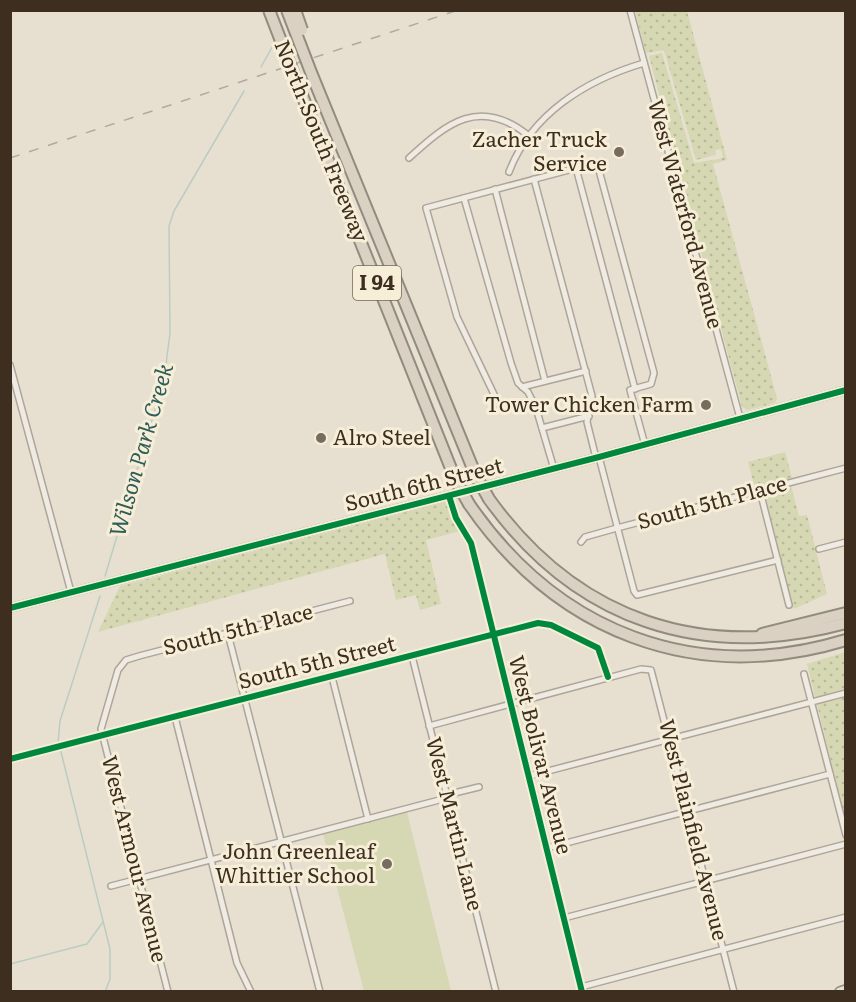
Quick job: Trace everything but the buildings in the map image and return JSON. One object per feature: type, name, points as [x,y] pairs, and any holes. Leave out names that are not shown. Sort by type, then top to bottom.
[{"type":"highway","name":"North-South Freeway","points":[[269,10],[456,481],[492,536],[530,576],[580,613],[635,639],[683,652],[726,657],[752,657],[824,646],[846,640]]},
{"type":"highway","name":"North-South Freeway","points":[[287,10],[315,74],[476,476],[489,499],[538,555],[586,592],[628,615],[695,634],[758,638],[792,636],[846,623]]},
{"type":"highway","points":[[295,10],[315,74]]},
{"type":"highway","points":[[758,638],[765,632],[805,625],[846,613]]},
{"type":"highway","points":[[824,646],[846,648]]},
{"type":"main road","points":[[840,992],[846,990]]},
{"type":"street","name":"West Waterford Avenue","points":[[630,10],[740,418]]},
{"type":"street","points":[[509,172],[516,155],[529,136],[568,98],[614,73],[644,63]]},
{"type":"street","points":[[409,158],[438,131],[454,121],[471,117],[505,121],[529,136]]},
{"type":"street","points":[[533,401],[501,409],[457,317],[426,208],[603,161]]},
{"type":"street","points":[[597,163],[654,373],[651,384],[630,390],[645,445]]},
{"type":"street","points":[[576,168],[635,389]]},
{"type":"street","points":[[534,179],[586,371],[592,396],[588,422],[634,591],[637,595],[778,560]]},
{"type":"street","points":[[495,189],[545,381]]},
{"type":"street","points":[[464,198],[498,322],[518,383],[533,401],[554,469]]},
{"type":"street","points":[[10,365],[71,592]]},
{"type":"street","points":[[522,387],[586,371]]},
{"type":"street","name":"South 6th Street","points":[[10,608],[598,458],[846,390]]},
{"type":"street","points":[[542,428],[589,416]]},
{"type":"street","name":"South 5th Place","points":[[581,542],[585,537],[617,528],[846,468]]},
{"type":"street","points":[[760,491],[789,605]]},
{"type":"street","name":"West Bolivar Avenue","points":[[449,496],[456,518],[471,543],[581,989]]},
{"type":"street","points":[[819,549],[846,542]]},
{"type":"street","name":"South 5th Place","points":[[126,660],[350,601]]},
{"type":"street","name":"South 5th Street","points":[[10,759],[538,623],[551,625],[598,648],[609,677]]},
{"type":"street","points":[[228,634],[320,992]]},
{"type":"street","name":"West Martin Lane","points":[[412,656],[496,992]]},
{"type":"street","name":"West Armour Avenue","points":[[126,660],[118,670],[101,729],[168,992]]},
{"type":"street","name":"West Plainfield Avenue","points":[[609,677],[644,668],[651,670],[734,992]]},
{"type":"street","points":[[804,674],[846,835]]},
{"type":"street","points":[[332,677],[368,819]]},
{"type":"street","points":[[429,726],[609,677]]},
{"type":"street","points":[[529,776],[846,693]]},
{"type":"street","points":[[175,717],[237,963],[251,992]]},
{"type":"street","points":[[547,848],[830,774]]},
{"type":"street","points":[[111,886],[368,819],[479,787]]},
{"type":"street","points":[[564,918],[846,844]]},
{"type":"street","points":[[581,989],[846,917]]},
{"type":"green space","points":[[635,11],[687,11],[727,160],[713,164],[777,398],[775,403],[748,410],[742,407],[649,56],[662,53],[694,163],[723,158],[721,149],[715,150],[716,155],[696,160],[664,50],[646,53]]},
{"type":"green space","points":[[785,452],[792,478],[755,488],[748,462]]},
{"type":"green space","points":[[791,485],[799,516],[807,515],[827,594],[794,609],[765,495]]},
{"type":"green space","points":[[445,502],[460,531],[426,540],[441,604],[420,610],[416,595],[396,600],[385,554],[98,632],[120,586]]},
{"type":"green space","points":[[845,652],[845,818],[807,664]]},
{"type":"green space","points":[[407,812],[451,991],[364,991],[323,834]]},
{"type":"waterway","name":"Wilson Park Creek","points":[[261,67],[275,42]]},
{"type":"waterway","name":"Wilson Park Creek","points":[[105,576],[164,380],[170,333],[169,226],[174,211],[244,91]]},
{"type":"waterway","name":"Wilson Park Creek","points":[[58,743],[60,721],[100,596]]},
{"type":"waterway","name":"Wilson Park Creek","points":[[60,748],[110,949],[110,979],[105,992]]},
{"type":"waterway","points":[[10,964],[87,944],[103,922]]},
{"type":"railway","points":[[10,158],[458,10]]},
{"type":"cycle path","points":[[10,608],[599,457],[846,390]]},
{"type":"cycle path","points":[[449,496],[456,518],[471,543],[582,992]]},
{"type":"cycle path","points":[[10,759],[538,623],[551,625],[598,648],[608,677]]},
{"type":"place","name":"Zacher Truck Service","points":[[619,152]]},
{"type":"place","name":"Tower Chicken Farm","points":[[706,405]]},
{"type":"place","name":"Alro Steel","points":[[321,438]]},
{"type":"place","name":"John Greenleaf Whittier School","points":[[387,864]]}]
